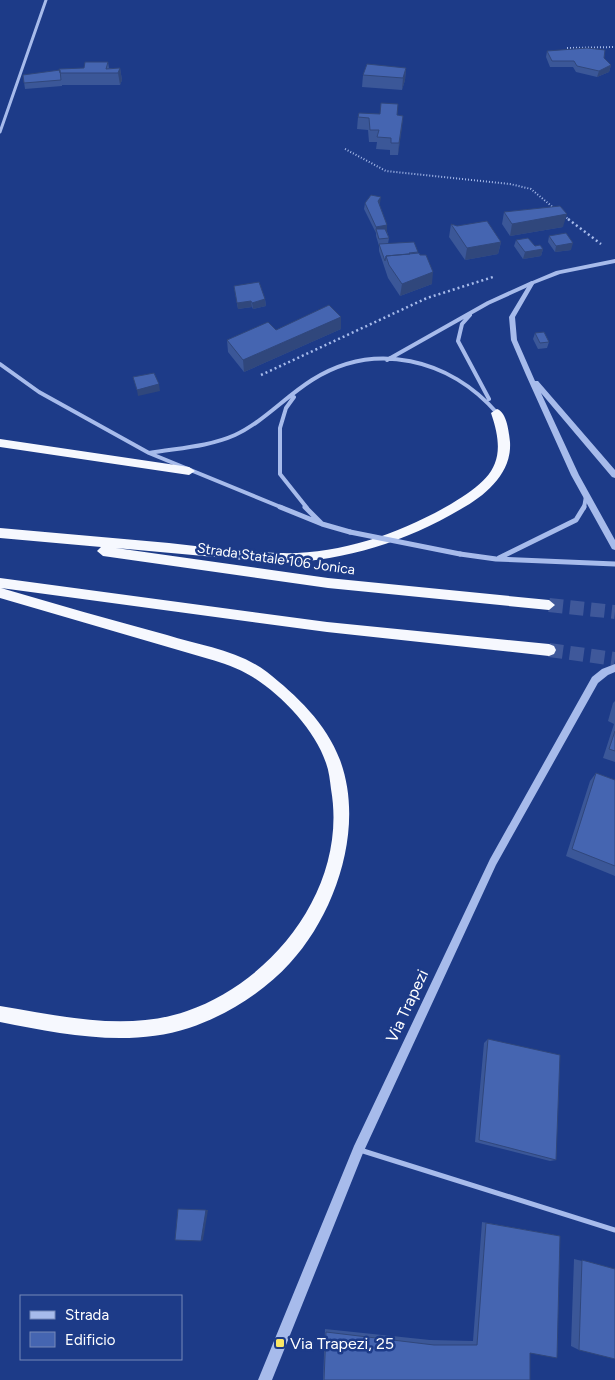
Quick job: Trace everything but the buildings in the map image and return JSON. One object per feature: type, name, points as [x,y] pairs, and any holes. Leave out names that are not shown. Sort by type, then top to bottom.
[{"type":"highway","points":[[0,534],[280,558],[318,556],[369,546],[418,526],[465,502],[486,487],[500,467],[504,457],[504,434],[497,413]]},
{"type":"highway","points":[[0,443],[188,471]]},
{"type":"highway","name":"Strada Statale 106 Jonica","points":[[0,534],[328,583],[549,605]]},
{"type":"highway","points":[[0,583],[327,627],[549,650]]},
{"type":"highway","points":[[0,594],[209,653],[236,662],[260,674],[282,690],[302,709],[318,731],[331,756],[340,783],[343,812],[341,842],[335,874],[322,905],[305,934],[282,961],[255,985],[224,1004],[190,1019],[154,1028],[117,1031],[81,1028],[0,1014]]},
{"type":"street","points":[[0,132],[46,0]]},
{"type":"street","points":[[386,360],[488,303],[532,283],[558,272],[615,261]]},
{"type":"street","points":[[532,283],[512,317],[514,340],[586,496],[615,547]]},
{"type":"street","points":[[488,303],[462,324],[458,341],[497,413]]},
{"type":"street","points":[[149,453],[234,436],[316,378],[337,368],[369,360],[420,363],[452,374],[478,391],[497,413]]},
{"type":"street","points":[[0,364],[2,370],[149,453],[188,471],[322,524],[350,532],[460,554],[496,559],[615,564]]},
{"type":"street","points":[[529,375],[615,475]]},
{"type":"street","points":[[297,393],[286,408],[280,428],[280,474],[295,496],[322,524]]},
{"type":"street","points":[[496,559],[576,520],[584,510],[586,496]]},
{"type":"street","name":"Via Trapezi","points":[[265,1380],[358,1150],[493,862],[595,680],[615,668]]},
{"type":"lane","points":[[358,1150],[615,1230]]},
{"type":"path","points":[[568,48],[615,47]]},
{"type":"path","points":[[345,149],[386,171],[510,184],[531,189],[607,249]]},
{"type":"path","points":[[261,375],[322,348],[426,297],[464,284],[498,276],[532,283]]},
{"type":"tunnel","points":[[549,605],[615,612]]},
{"type":"tunnel","points":[[549,650],[615,659]]},
{"type":"place","name":"Via Trapezi, 25","points":[[280,1343]]}]
